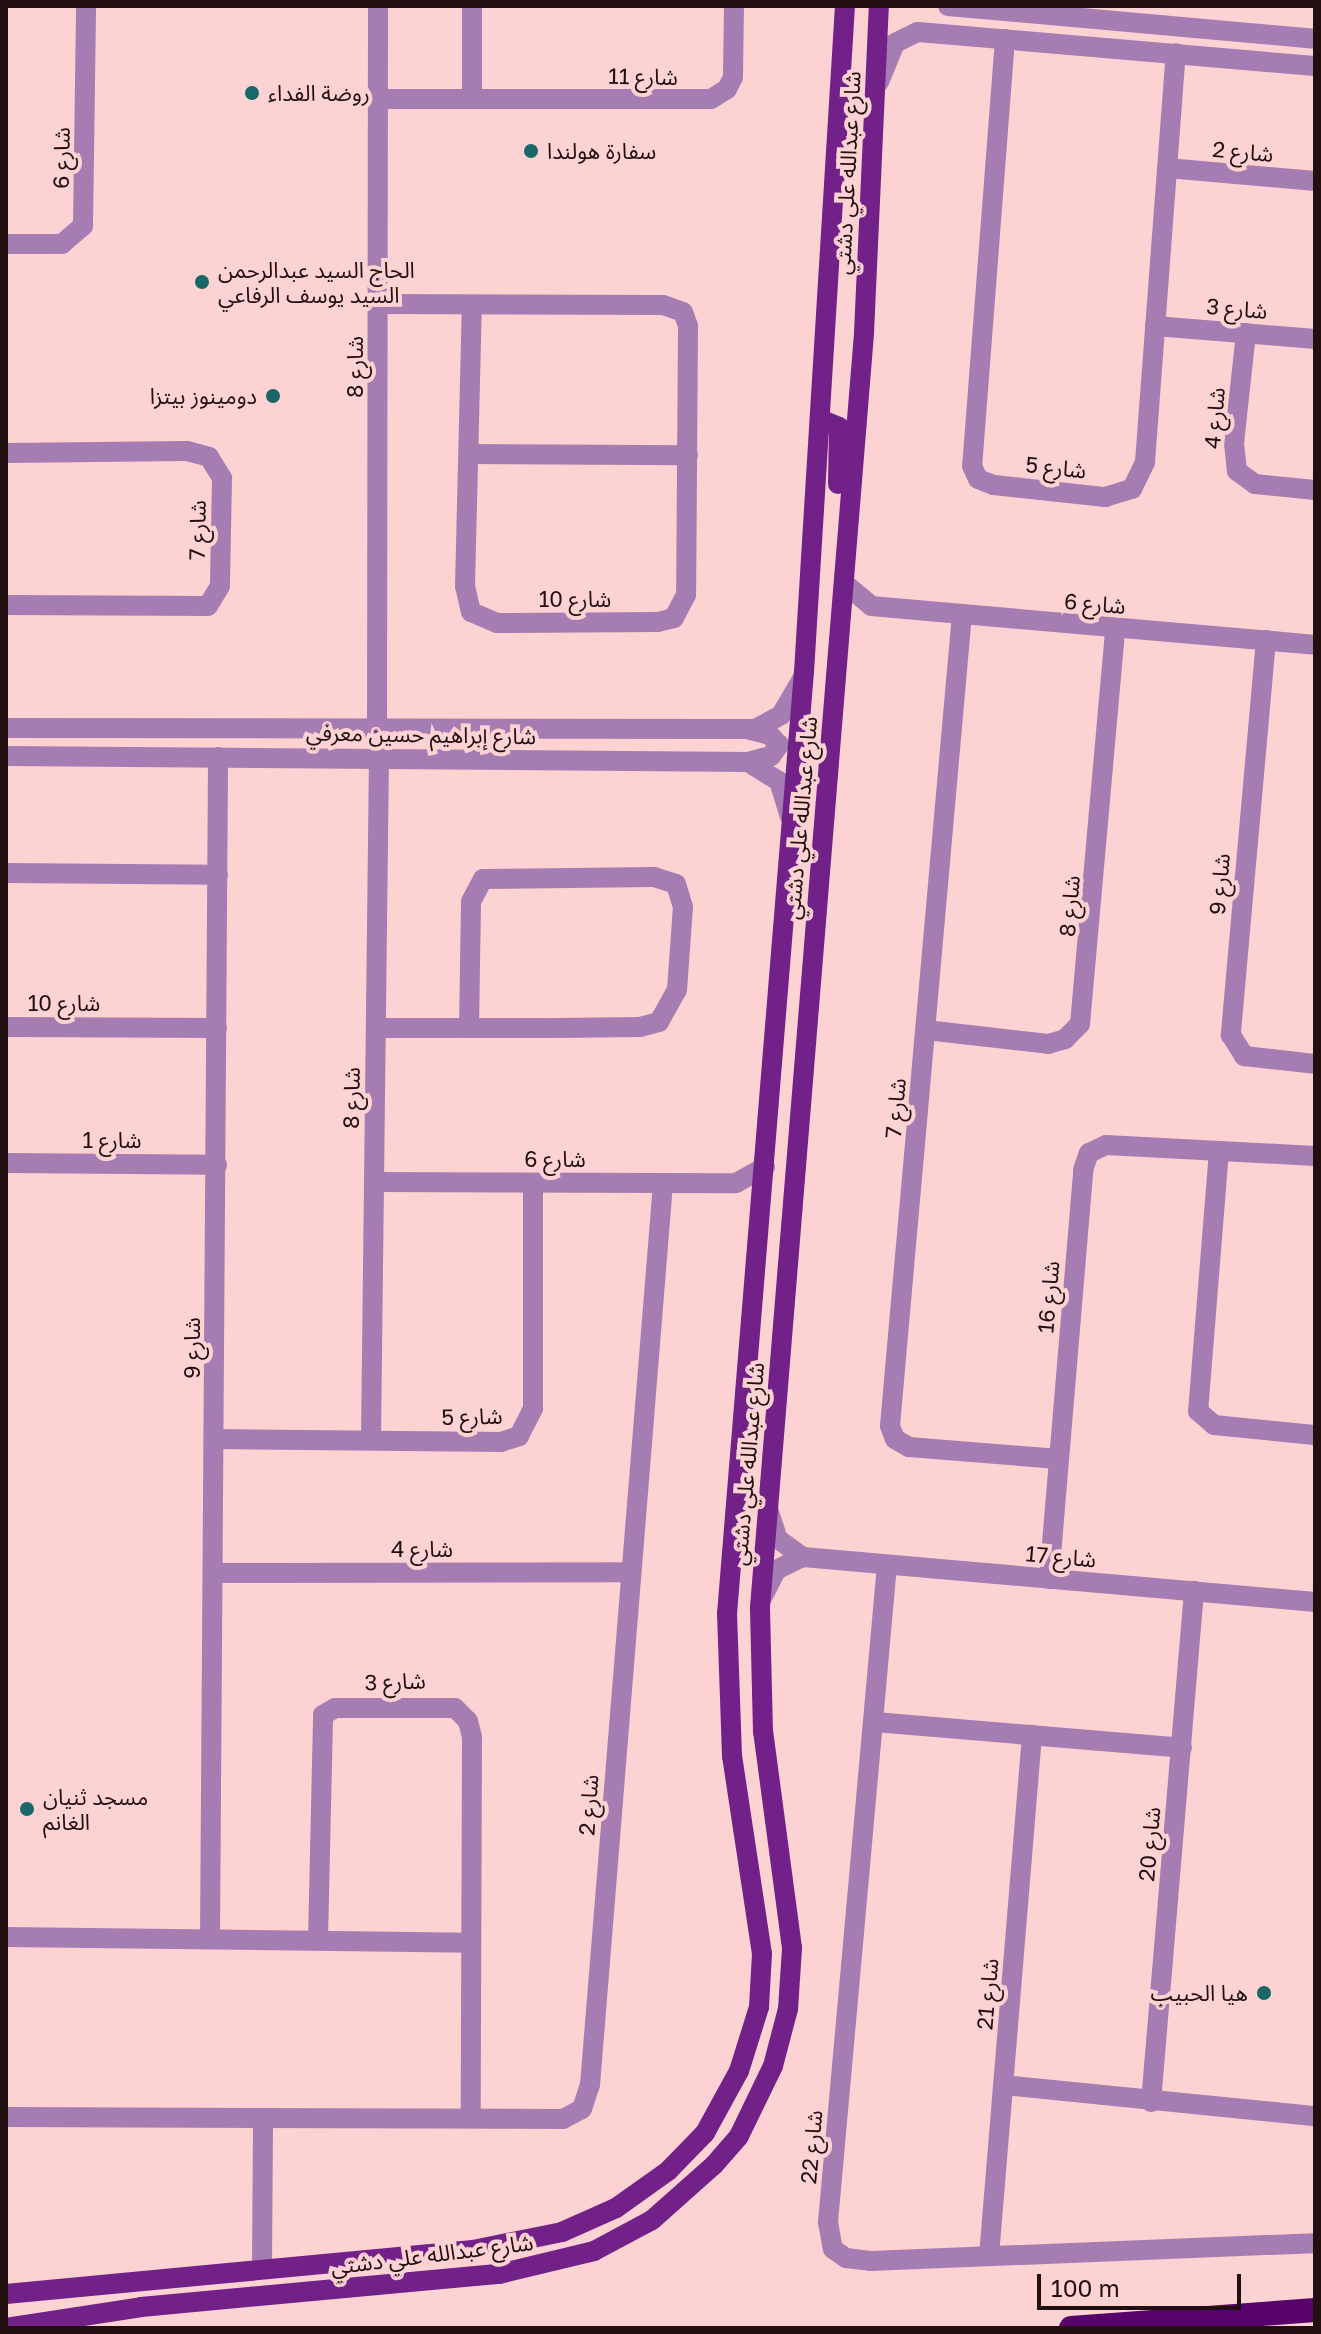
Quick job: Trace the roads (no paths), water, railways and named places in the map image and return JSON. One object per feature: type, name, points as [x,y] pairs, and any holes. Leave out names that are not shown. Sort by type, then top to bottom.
[{"type":"highway","points":[[1071,2328],[1315,2310]]},
{"type":"main road","name":"شارع عبدالله علي دشتي","points":[[6,2294],[262,2267],[434,2253],[541,2237],[616,2208],[680,2160],[705,2133],[733,2085],[759,2007],[762,1954],[732,1756],[726,1642],[804,672],[834,227],[845,6]]},
{"type":"main road","name":"شارع عبدالله علي دشتي","points":[[6,2328],[256,2297],[484,2276],[574,2258],[652,2220],[714,2165],[739,2136],[773,2066],[792,1980],[787,1888],[765,1757],[760,1607],[859,384],[879,6]]},
{"type":"main road","points":[[834,227],[844,272],[834,391],[840,398],[851,398],[859,384]]},
{"type":"main road","points":[[822,420],[831,421],[840,432],[836,534],[844,583]]},
{"type":"main road","points":[[726,1642],[737,1669],[744,1758],[756,1768],[765,1757]]},
{"type":"main road","points":[[256,2297],[302,2281],[434,2268],[434,2253]]},
{"type":"main road","points":[[6,2315],[106,2301],[113,2293],[106,2282]]},
{"type":"street","name":"شارع 6","points":[[6,244],[62,244],[83,226],[86,6]]},
{"type":"street","name":"شارع 8","points":[[377,729],[378,6]]},
{"type":"street","points":[[472,6],[472,98]]},
{"type":"street","name":"شارع 11","points":[[379,99],[699,100],[718,96],[733,77],[734,6]]},
{"type":"street","points":[[948,6],[1315,39]]},
{"type":"street","points":[[938,33],[932,23],[943,14],[1072,24],[1113,21]]},
{"type":"street","points":[[874,102],[895,43],[911,32],[1315,66]]},
{"type":"street","name":"شارع 5","points":[[1005,39],[972,451],[975,475],[994,485],[1105,497],[1132,489],[1145,462],[1176,53]]},
{"type":"street","name":"شارع 2","points":[[1167,168],[1315,181]]},
{"type":"street","name":"شارع 10","points":[[379,304],[472,305],[679,310],[688,326],[686,595],[674,618],[658,622],[497,623],[475,616],[467,605],[472,305]]},
{"type":"street","name":"شارع 3","points":[[1155,326],[1315,339]]},
{"type":"street","name":"شارع 4","points":[[1246,333],[1234,443],[1237,471],[1255,484],[1315,490]]},
{"type":"street","name":"شارع 7","points":[[6,453],[187,451],[209,457],[222,478],[220,586],[208,606],[6,605]]},
{"type":"street","points":[[470,454],[688,455]]},
{"type":"street","points":[[841,624],[871,606],[844,583]]},
{"type":"street","name":"شارع 6","points":[[871,606],[1315,645]]},
{"type":"street","name":"شارع 7","points":[[962,614],[890,1432],[900,1443],[918,1448],[1059,1459]]},
{"type":"street","name":"شارع 8","points":[[926,1030],[1048,1044],[1065,1039],[1080,1024],[1115,629]]},
{"type":"street","name":"شارع 9","points":[[1266,640],[1231,1035],[1244,1056],[1315,1064]]},
{"type":"street","name":"شارع إبراهيم حسين معرفي","points":[[6,728],[748,730],[764,727],[781,715],[804,672]]},
{"type":"street","points":[[748,730],[779,742],[771,756],[748,762]]},
{"type":"street","name":"شارع إبراهيم حسين معرفي","points":[[6,756],[748,762]]},
{"type":"street","name":"شارع 9","points":[[210,1939],[216,1439],[218,757]]},
{"type":"street","name":"شارع 8","points":[[371,1439],[379,757]]},
{"type":"street","points":[[748,762],[768,771],[784,788],[791,829]]},
{"type":"street","points":[[6,873],[218,875]]},
{"type":"street","points":[[376,1028],[469,1028],[640,1027],[659,1022],[677,990],[683,907],[676,884],[654,877],[483,879],[471,902],[469,1028]]},
{"type":"street","name":"شارع 10","points":[[6,1027],[217,1028]]},
{"type":"street","name":"شارع 16","points":[[1049,1579],[1083,1170],[1089,1153],[1106,1145],[1315,1156]]},
{"type":"street","points":[[1219,1151],[1198,1411],[1214,1425],[1315,1435]]},
{"type":"street","name":"شارع 1","points":[[6,1163],[217,1165]]},
{"type":"street","name":"شارع 6","points":[[374,1182],[736,1183],[765,1167]]},
{"type":"street","name":"شارع 5","points":[[216,1439],[501,1442],[527,1427],[533,1408],[533,1183]]},
{"type":"street","name":"شارع 2","points":[[6,2117],[471,2116],[563,2119],[580,2112],[587,2098],[663,1183]]},
{"type":"street","points":[[736,1183],[762,1205]]},
{"type":"street","points":[[760,1607],[776,1570],[803,1557],[778,1539],[768,1506]]},
{"type":"street","name":"شارع 17","points":[[803,1557],[1315,1602]]},
{"type":"street","name":"شارع 22","points":[[887,1565],[828,2237],[838,2253],[857,2260],[1315,2243]]},
{"type":"street","name":"شارع 4","points":[[215,1573],[630,1572]]},
{"type":"street","name":"شارع 20","points":[[1151,2102],[1194,1591]]},
{"type":"street","name":"شارع 3","points":[[318,1940],[323,1715],[331,1708],[434,1704],[455,1708],[471,1727],[471,2116]]},
{"type":"street","points":[[875,1722],[1182,1748]]},
{"type":"street","name":"شارع 21","points":[[989,2256],[1032,1735]]},
{"type":"street","points":[[6,1937],[470,1943]]},
{"type":"street","points":[[1003,2085],[1315,2116]]},
{"type":"street","points":[[262,2267],[263,2118]]},
{"type":"place","name":"روضة الفداء","points":[[252,93]]},
{"type":"place","name":"سفارة هولندا","points":[[531,151]]},
{"type":"place","name":"الحاج السيد عبدالرحمن السيد يوسف الرفاعي","points":[[202,282]]},
{"type":"place","name":"دومينوز بيتزا","points":[[273,396]]},
{"type":"place","name":"مسجد ثنيان الغانم","points":[[27,1809]]},
{"type":"place","name":"هيا الحبيب","points":[[1264,1993]]}]
